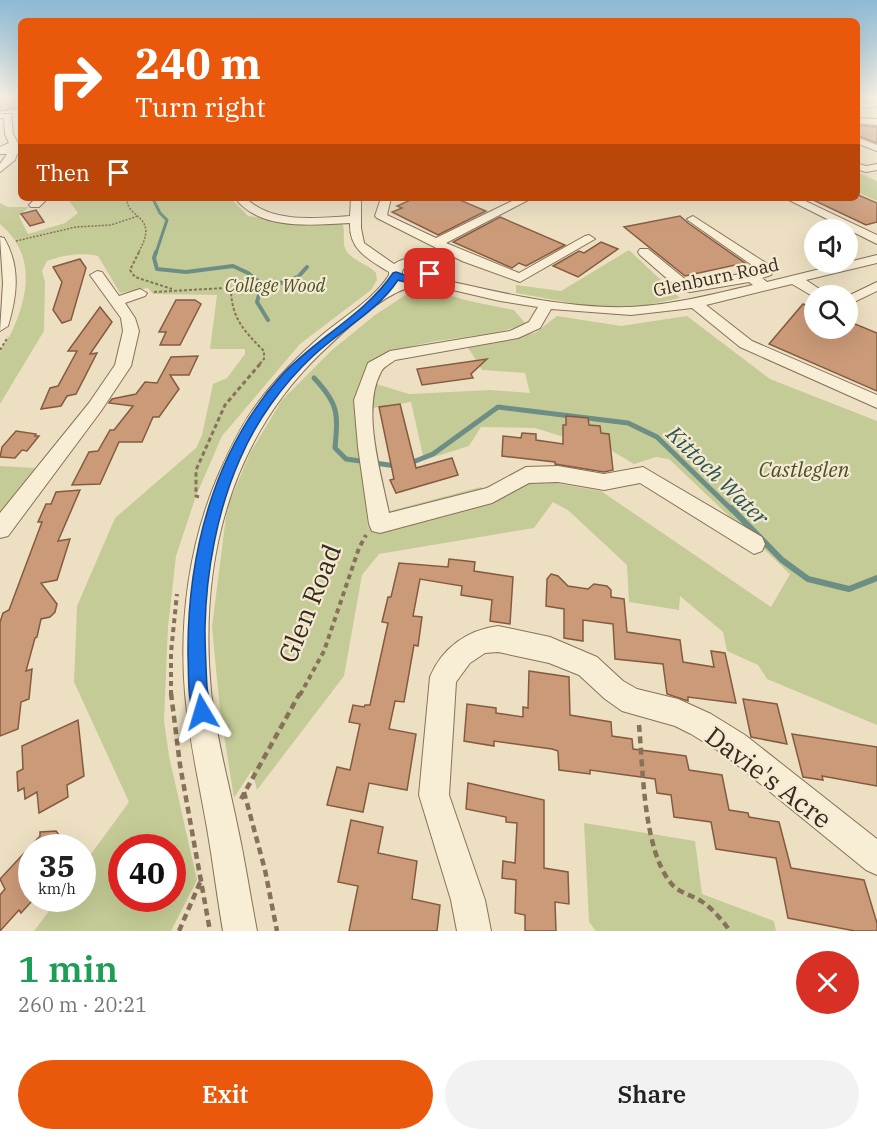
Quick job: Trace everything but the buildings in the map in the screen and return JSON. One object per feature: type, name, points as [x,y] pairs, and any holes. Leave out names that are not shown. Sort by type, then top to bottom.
[{"type":"street","points":[[860,144],[877,148]]},
{"type":"street","points":[[860,145],[877,156]]},
{"type":"street","points":[[0,169],[10,163],[17,148]]},
{"type":"street","points":[[861,167],[877,167]]},
{"type":"street","points":[[861,167],[877,174]]},
{"type":"street","points":[[242,201],[255,213],[273,218],[381,216],[467,258],[520,278],[589,239]]},
{"type":"street","points":[[356,201],[356,243],[363,251],[373,256],[422,263],[422,276]]},
{"type":"street","points":[[381,216],[385,201]]},
{"type":"street","points":[[436,243],[514,201]]},
{"type":"street","points":[[797,201],[871,233],[877,240]]},
{"type":"street","points":[[644,252],[684,286],[690,288],[752,278],[766,272],[767,270],[693,219]]},
{"type":"street","points":[[0,326],[12,285],[7,242]]},
{"type":"street","points":[[373,256],[392,279]]},
{"type":"street","name":"Glenburn Road","points":[[422,276],[475,293],[546,304],[631,311],[695,303],[877,259]]},
{"type":"street","points":[[240,931],[198,690],[197,628],[202,566],[216,509],[233,459],[256,416],[284,381],[310,353],[392,279],[406,262],[414,262]]},
{"type":"street","points":[[0,529],[95,407],[123,366],[131,331],[128,318],[98,275]]},
{"type":"street","points":[[392,279],[422,276]]},
{"type":"street","points":[[392,279],[422,276]]},
{"type":"street","points":[[752,278],[765,287]]},
{"type":"street","points":[[794,279],[804,285]]},
{"type":"street","points":[[858,296],[877,286]]},
{"type":"street","points":[[117,301],[140,293]]},
{"type":"street","points":[[695,303],[746,344],[877,402]]},
{"type":"street","points":[[546,304],[538,322],[531,328],[513,335],[390,356],[374,367],[363,400],[367,447],[380,524],[492,495],[526,475],[558,474],[604,482],[643,475],[754,544]]},
{"type":"street","name":"Davie's Acre","points":[[474,931],[468,900],[434,795],[443,677],[461,654],[480,641],[498,639],[550,650],[588,666],[614,690],[639,703],[678,713],[735,745],[877,859]]},
{"type":"path","points":[[126,201],[145,224],[147,236],[130,270],[135,277],[164,288],[186,290]]},
{"type":"path","points":[[7,242],[76,227],[111,225],[138,216]]},
{"type":"path","points":[[140,293],[225,288],[231,291],[230,307],[235,321],[264,351],[264,359],[225,405],[208,442],[196,470],[196,496],[199,497]]},
{"type":"path","points":[[196,508],[203,488]]},
{"type":"path","name":"Glen Road","points":[[223,829],[324,651],[359,548],[368,532],[380,524]]},
{"type":"path","points":[[177,589],[172,651],[172,708],[181,768],[203,876],[210,931]]},
{"type":"path","points":[[639,703],[649,810],[656,855],[663,874],[672,886],[705,904],[730,931]]},
{"type":"path","points":[[244,792],[265,870],[277,931]]},
{"type":"path","points":[[179,931],[207,867]]},
{"type":"green space","points":[[860,173],[877,181],[877,201],[860,193]]},
{"type":"green space","name":"College Wood","points":[[69,201],[233,201],[248,216],[285,221],[342,223],[347,252],[376,273],[377,280],[371,290],[300,344],[222,436],[196,496],[176,556],[168,627],[164,721],[169,756],[197,880],[186,902],[186,834],[108,834],[108,912],[181,912],[171,931],[34,931],[48,912],[96,912],[96,847],[129,802],[74,682],[77,606],[115,518],[196,448],[202,435],[213,384],[227,378],[245,354],[245,349],[210,349],[217,295],[153,294],[148,288],[120,293],[98,256],[79,254],[59,257],[47,261],[42,271],[45,282],[44,331],[0,404],[0,353],[19,315],[26,273],[19,247],[0,224],[0,203],[8,207],[29,207],[19,216],[28,234],[65,223],[78,213]]},
{"type":"green space","points":[[629,250],[680,298],[633,308],[582,305],[516,293],[516,285],[561,291]]},
{"type":"green space","name":"Castleglen","points":[[429,289],[469,301],[514,310],[526,324],[486,334],[406,348],[369,366],[359,449],[368,526],[379,531],[386,512],[481,487],[490,503],[537,480],[601,491],[771,607],[790,574],[669,459],[656,457],[634,464],[599,443],[564,437],[535,428],[481,427],[469,446],[424,460],[411,402],[367,409],[373,383],[409,394],[490,390],[530,393],[525,373],[482,370],[467,346],[535,333],[557,316],[621,326],[687,316],[770,379],[877,421],[877,725],[767,679],[758,665],[727,651],[723,632],[680,596],[679,610],[629,602],[627,565],[569,511],[553,502],[534,528],[379,554],[362,575],[344,676],[257,790],[252,770],[234,798],[220,710],[212,627],[227,508],[250,453],[282,400],[332,350],[375,315],[407,294]]},
{"type":"green space","points":[[0,466],[35,468],[0,513]]},
{"type":"green space","points":[[584,823],[695,841],[702,894],[774,921],[776,931],[596,931],[589,922]]},
{"type":"waterway","name":"Kittoch Water","points":[[154,201],[160,213],[167,220],[156,253]]},
{"type":"waterway","name":"Kittoch Water","points":[[156,252],[154,258],[157,269],[186,272],[233,266],[248,273],[262,284],[260,290]]},
{"type":"waterway","points":[[260,290],[298,277],[307,267]]},
{"type":"waterway","name":"Kittoch Water","points":[[260,290],[257,302],[268,320]]},
{"type":"waterway","name":"Kittoch Water","points":[[314,378],[328,395],[335,410],[335,448],[346,459],[396,466]]},
{"type":"waterway","name":"Kittoch Water","points":[[408,464],[433,454],[498,407],[628,423],[657,437],[732,510]]},
{"type":"waterway","name":"Kittoch Water","points":[[731,508],[782,560],[808,579],[849,589],[877,578]]},
{"type":"route","points":[[202,712],[198,690],[197,628],[202,566],[216,509],[233,459],[256,416],[310,353],[385,293],[396,275],[413,281],[423,279],[430,274]]}]
